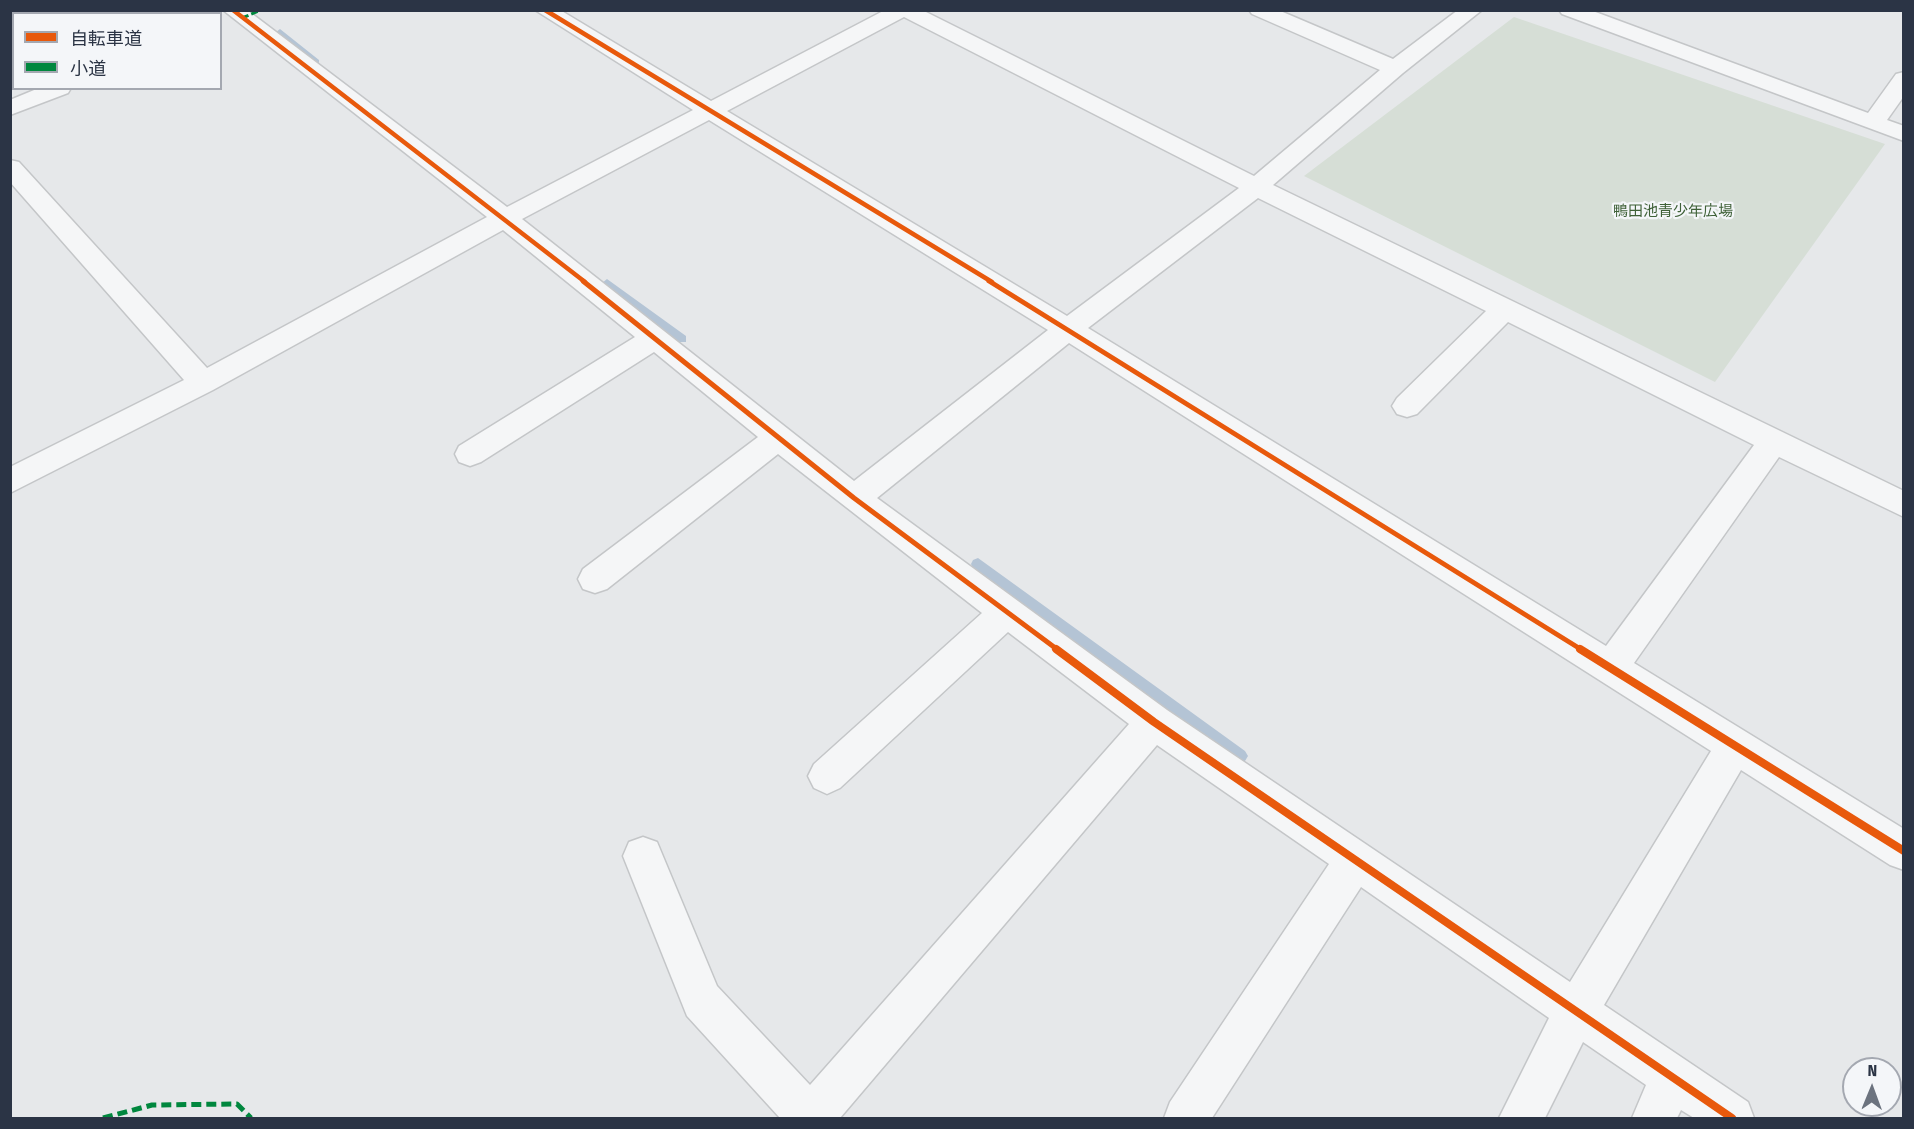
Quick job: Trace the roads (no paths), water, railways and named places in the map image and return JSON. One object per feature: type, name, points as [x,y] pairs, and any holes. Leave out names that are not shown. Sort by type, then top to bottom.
[{"type":"street","points":[[545,10],[708,112],[1068,329],[1904,851]]},
{"type":"street","points":[[10,481],[203,384],[505,218],[904,10],[1257,187],[1904,505]]},
{"type":"street","points":[[1259,10],[1395,68]]},
{"type":"street","points":[[854,498],[1068,329],[1257,187],[1395,68],[1472,10]]},
{"type":"street","points":[[1578,12],[1904,134]]},
{"type":"street","points":[[239,16],[505,218],[854,498],[1154,722],[1732,1119]]},
{"type":"street","points":[[1873,123],[1904,79]]},
{"type":"street","points":[[10,108],[55,90]]},
{"type":"street","points":[[10,167],[203,384]]},
{"type":"street","points":[[1407,406],[1505,309]]},
{"type":"street","points":[[470,454],[654,339]]},
{"type":"street","points":[[595,579],[778,438]]},
{"type":"street","points":[[1610,668],[1774,441]]},
{"type":"street","points":[[827,776],[1006,612]]},
{"type":"street","points":[[643,856],[702,1001],[811,1119],[1154,722]]},
{"type":"street","points":[[1521,1119],[1576,1011],[1735,746]]},
{"type":"street","points":[[1186,1119],[1355,860]]},
{"type":"street","points":[[1654,1119],[1674,1077]]},
{"type":"waterway","points":[[280,32],[316,62]]},
{"type":"waterway","points":[[607,283],[682,339]]},
{"type":"waterway","points":[[978,564],[1240,756]]},
{"type":"park label","name":"鴨田池青少年広場","points":[[1673,212]]}]
